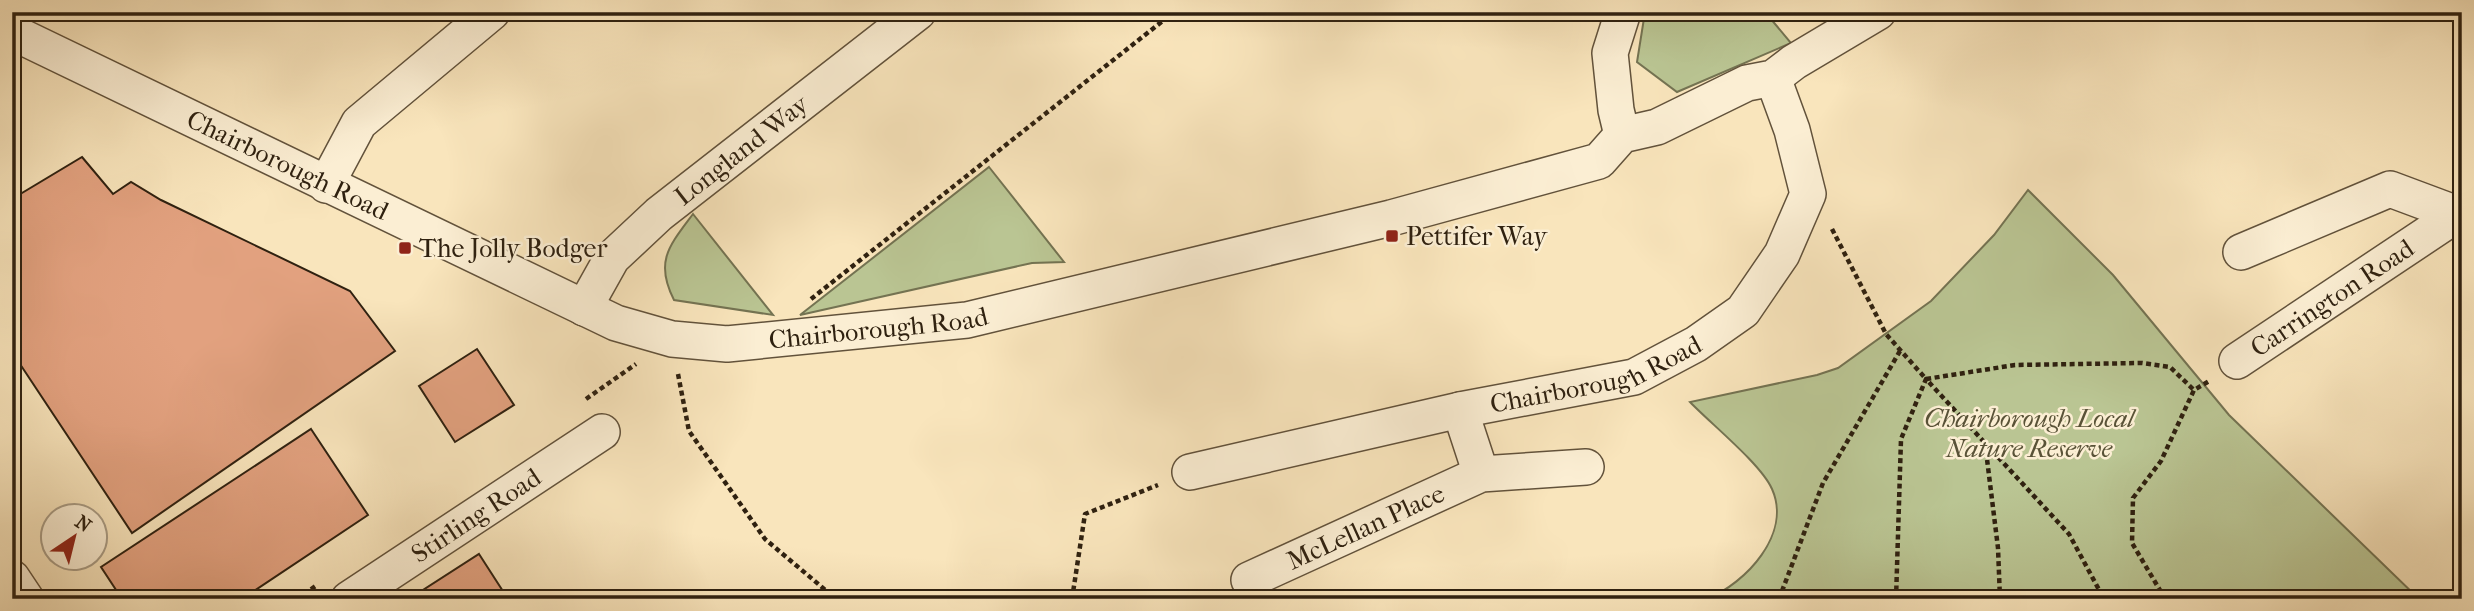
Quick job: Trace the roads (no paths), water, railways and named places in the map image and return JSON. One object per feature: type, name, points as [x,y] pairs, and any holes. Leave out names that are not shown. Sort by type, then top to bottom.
[{"type":"street","points":[[326,185],[359,123],[492,12]]},
{"type":"street","name":"Longland Way","points":[[584,308],[612,258],[660,214],[918,12]]},
{"type":"street","points":[[1623,12],[1610,53],[1616,110],[1622,135],[1657,127],[1747,83],[1773,79],[1794,62],[1878,12]]},
{"type":"street","name":"Chairborough Road","points":[[12,32],[616,323],[672,340],[727,344],[967,320],[1391,218],[1599,161],[1622,135]]},
{"type":"street","name":"Chairborough Road","points":[[1190,472],[1460,410],[1634,377],[1696,344],[1743,311],[1782,254],[1808,194],[1792,130],[1773,79]]},
{"type":"street","points":[[2241,252],[2390,189],[2459,213]]},
{"type":"street","name":"Carrington Road","points":[[2237,361],[2459,213]]},
{"type":"street","points":[[1460,410],[1481,474]]},
{"type":"street","name":"Stirling Road","points":[[349,599],[602,432]]},
{"type":"street","name":"McLellan Place","points":[[1249,580],[1481,474],[1586,467]]},
{"type":"street","points":[[12,578],[26,599]]},
{"type":"place","name":"Pettifer Way","points":[[1392,236]]},
{"type":"place","name":"The Jolly Bodger","points":[[405,248]]},
{"type":"park label","name":"Chairborough Local Nature Reserve","points":[[2029,433]]}]
